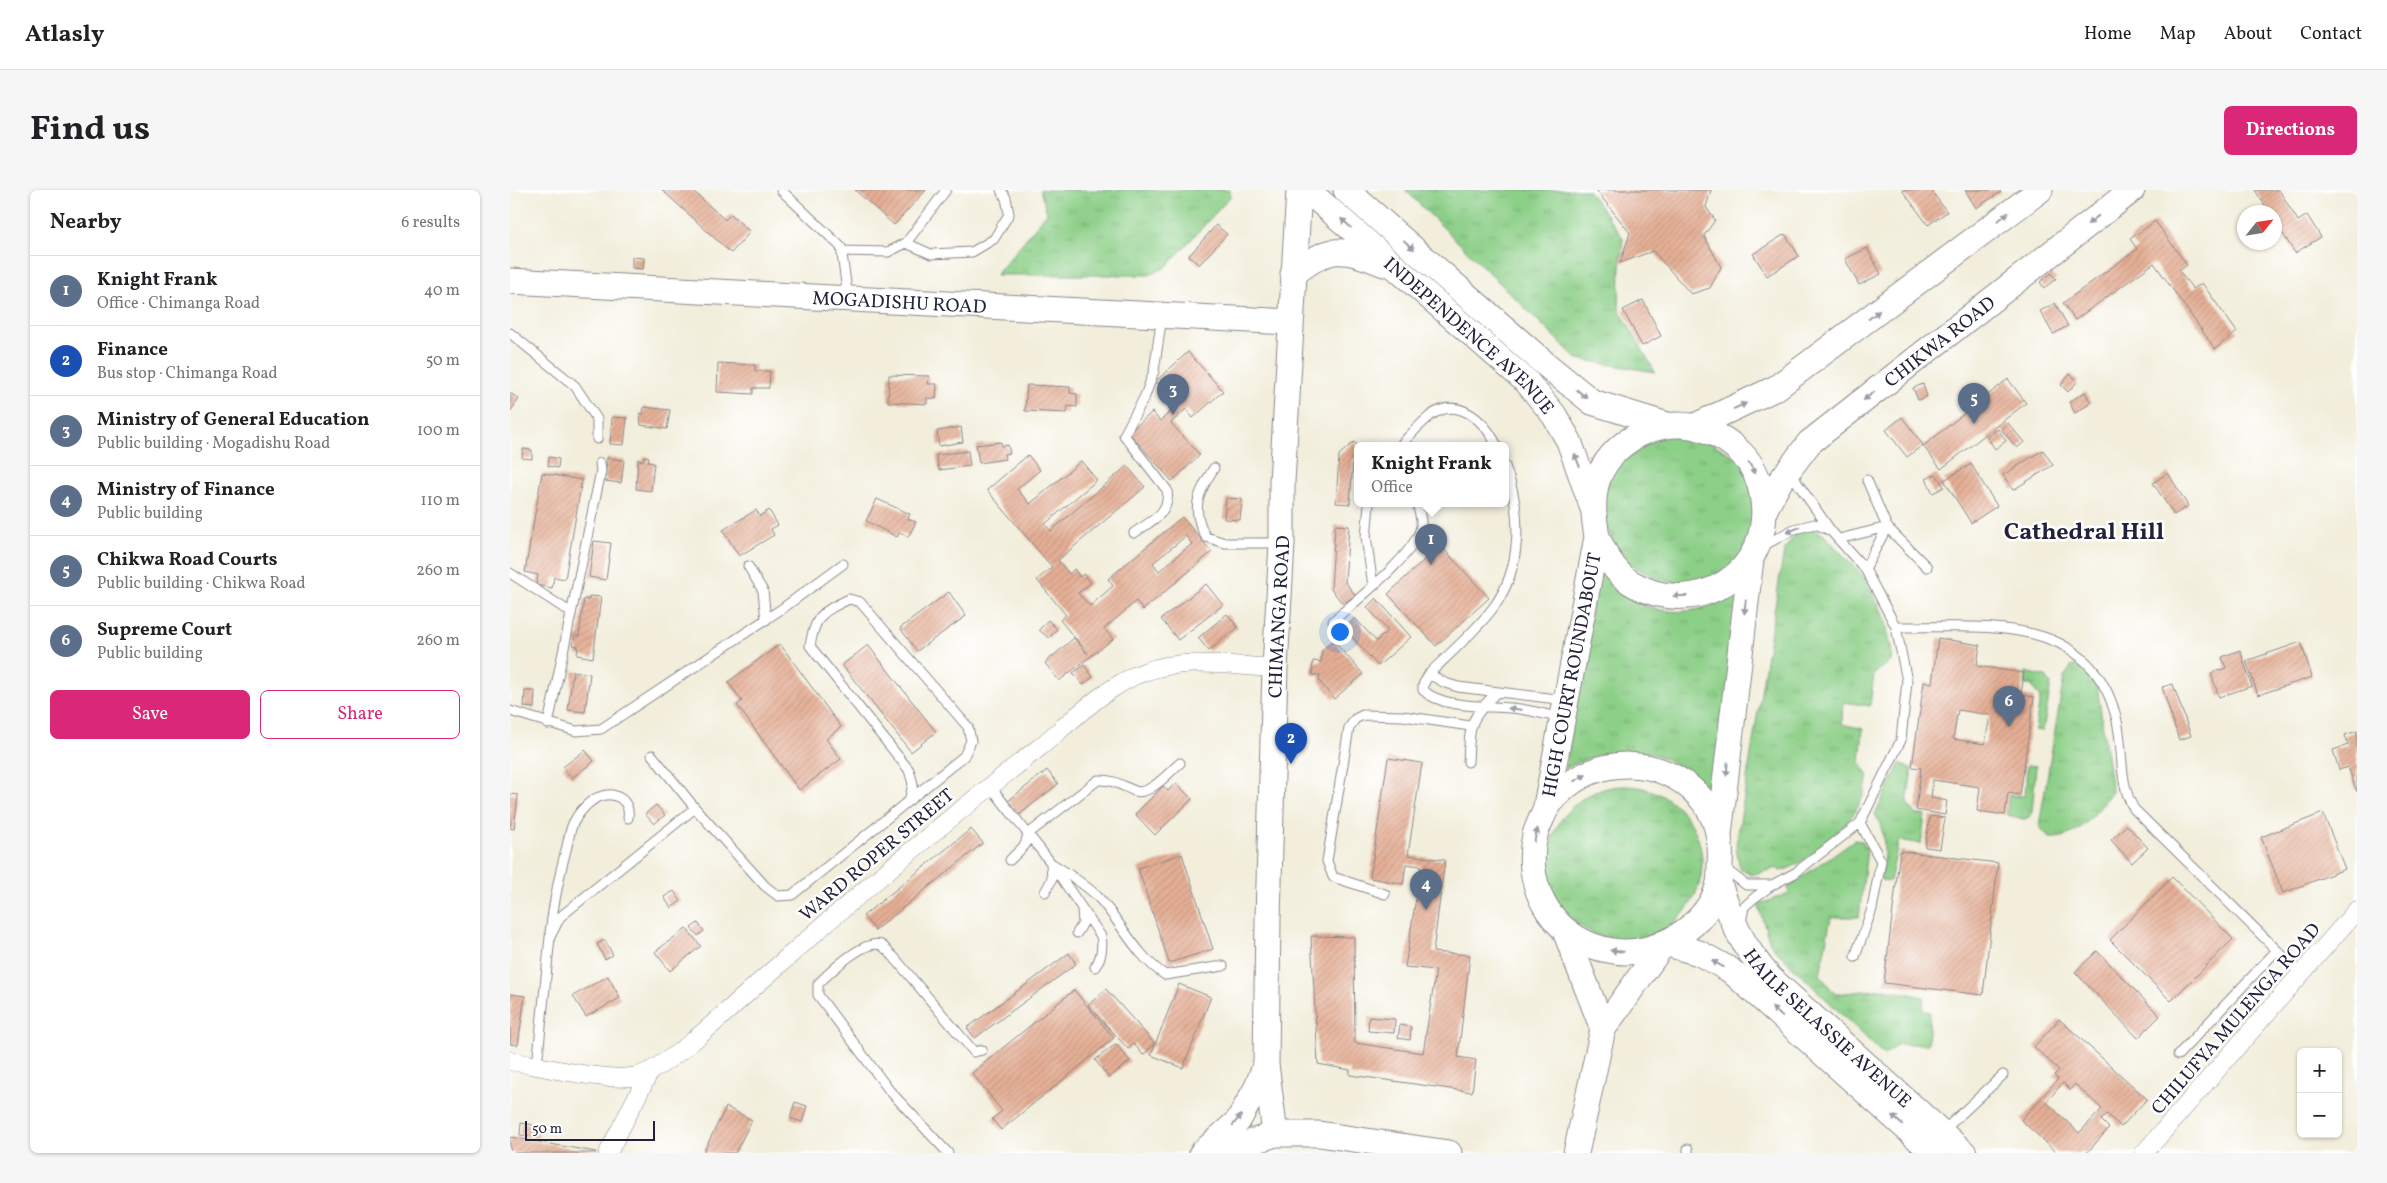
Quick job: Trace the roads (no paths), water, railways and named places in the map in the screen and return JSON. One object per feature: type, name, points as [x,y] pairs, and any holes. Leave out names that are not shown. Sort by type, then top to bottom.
[{"type":"main road","name":"CHIMANGA ROAD","points":[[1275,1134],[1266,1064],[1275,668],[1282,544],[1282,482],[1290,322],[1299,190]]},
{"type":"main road","name":"INDEPENDENCE AVENUE","points":[[1308,190],[1527,382],[1554,416],[1569,441],[1592,506]]},
{"type":"main road","name":"INDEPENDENCE AVENUE","points":[[1346,190],[1544,363],[1592,402],[1666,425]]},
{"type":"main road","points":[[1695,426],[1776,388],[2040,190]]},
{"type":"main road","name":"CHIKWA ROAD","points":[[1765,509],[1779,483],[1809,443],[2132,190]]},
{"type":"main road","points":[[1293,274],[1316,257],[1336,251],[1355,252],[1398,269]]},
{"type":"main road","name":"MOGADISHU ROAD","points":[[510,281],[1290,322]]},
{"type":"main road","name":"HIGH COURT ROUNDABOUT","points":[[1597,537],[1545,810],[1535,835],[1532,861],[1536,888],[1547,912],[1565,931],[1588,944],[1613,951],[1639,952],[1664,943],[1698,920],[1710,903],[1719,874],[1719,835],[1753,554],[1763,530],[1765,509],[1759,480],[1744,455],[1722,436],[1695,426],[1666,425],[1644,432],[1623,444],[1607,462],[1597,483],[1592,506],[1597,537],[1609,562],[1629,581],[1654,594],[1681,598],[1708,592],[1724,584],[1732,579],[1753,554]]},
{"type":"main road","name":"HIGH COURT ROUNDABOUT","points":[[1545,810],[1558,793],[1577,779],[1598,770],[1620,765],[1642,765],[1670,774],[1683,781],[1699,796],[1712,814],[1719,835]]},
{"type":"main road","name":"HAILE SELASSIE AVENUE","points":[[1719,874],[1731,920],[1749,954],[1770,978],[1934,1144]]},
{"type":"main road","points":[[1565,931],[1603,1029]]},
{"type":"main road","points":[[1576,1153],[1603,1029],[1664,943]]},
{"type":"main road","name":"HAILE SELASSIE AVENUE","points":[[1664,943],[1699,953],[1730,970],[1934,1144],[1964,1153]]},
{"type":"main road","points":[[1202,1153],[1238,1121],[1257,1087],[1266,1064]]},
{"type":"main road","points":[[1220,1153],[1275,1134],[1319,1134],[1450,1153]]},
{"type":"street","name":"WARD ROPER STREET","points":[[510,1061],[616,1078],[637,1076],[660,1066],[722,1015],[837,912],[990,786],[1117,686],[1145,671],[1190,663],[1275,668]]},
{"type":"street","name":"CHILUFYA MULENGA ROAD","points":[[2144,1153],[2357,910]]},
{"type":"street","points":[[608,1153],[650,1071]]},
{"type":"lane","points":[[780,190],[838,244],[842,251],[849,300]]},
{"type":"lane","points":[[842,251],[888,252],[906,243],[946,190]]},
{"type":"lane","points":[[906,243],[931,254],[972,252],[994,239],[1009,214],[1006,198],[1001,190]]},
{"type":"lane","points":[[1134,533],[1167,508],[1169,500],[1167,490],[1124,435],[1145,396],[1154,371],[1162,316]]},
{"type":"lane","points":[[510,334],[575,386],[597,419],[597,439]]},
{"type":"lane","points":[[1404,442],[1431,415],[1442,410],[1456,409],[1467,411],[1480,421],[1492,435],[1495,442]]},
{"type":"lane","points":[[548,724],[601,471],[600,463]]},
{"type":"lane","points":[[1739,935],[1744,907],[1772,885],[1795,873],[1860,823],[1902,740],[1907,681],[1896,627],[1865,569],[1831,531],[1796,481],[1794,463]]},
{"type":"lane","points":[[1214,468],[1200,490],[1198,522],[1206,537],[1225,543],[1282,544]]},
{"type":"lane","points":[[1509,477],[1515,509],[1517,542],[1513,566],[1493,608],[1429,674],[1422,688],[1426,693],[1442,701],[1469,707],[1484,705],[1522,710],[1564,709]]},
{"type":"lane","points":[[1867,480],[1886,527],[1928,567]]},
{"type":"lane","points":[[1369,507],[1366,537],[1373,586]]},
{"type":"lane","points":[[1333,621],[1396,564],[1415,541],[1421,528],[1418,507]]},
{"type":"lane","points":[[1753,554],[1794,528],[1815,524],[1831,531]]},
{"type":"lane","points":[[1838,539],[1886,527]]},
{"type":"lane","points":[[1865,569],[1886,527]]},
{"type":"lane","points":[[510,711],[576,732],[602,729],[766,620],[843,564]]},
{"type":"lane","points":[[748,566],[763,591],[766,620]]},
{"type":"lane","points":[[510,573],[570,612]]},
{"type":"lane","points":[[652,755],[695,808],[765,886],[778,896],[792,895],[909,801],[964,756],[971,741],[968,727],[860,602],[849,599],[827,609],[813,625],[810,646],[909,770],[913,784],[909,801]]},
{"type":"lane","points":[[1896,627],[2015,628],[2049,638],[2066,646],[2081,658],[2097,675],[2109,694],[2118,722],[2125,788],[2134,810],[2302,974]]},
{"type":"lane","points":[[1429,674],[1445,683],[1458,687],[1497,692],[1564,709]]},
{"type":"lane","points":[[1468,762],[1470,726],[1484,705],[1497,692]]},
{"type":"lane","points":[[1385,894],[1333,877],[1327,861],[1349,728],[1355,719],[1363,715],[1403,716],[1470,726]]},
{"type":"lane","points":[[1010,860],[1025,845],[1028,834],[1098,780],[1116,782],[1137,792],[1149,790],[1180,763]]},
{"type":"lane","points":[[990,786],[1051,863],[1101,936],[1103,945],[1099,961],[1095,967]]},
{"type":"lane","points":[[537,1066],[555,893],[574,821],[583,809],[598,797],[616,794],[624,801],[629,812],[628,818]]},
{"type":"lane","points":[[550,937],[560,917],[695,808]]},
{"type":"lane","points":[[1855,957],[1872,910],[1881,861],[1860,823]]},
{"type":"lane","points":[[1045,892],[1052,879],[1051,863]]},
{"type":"lane","points":[[1051,863],[1075,878],[1098,897],[1148,964],[1166,975],[1223,966]]},
{"type":"lane","points":[[1719,874],[1746,885],[1772,885]]},
{"type":"lane","points":[[1077,933],[1083,924],[1082,908]]},
{"type":"lane","points":[[948,1153],[889,1090],[818,995],[818,984],[860,949],[871,945],[880,945],[893,956],[974,1052],[982,1050]]},
{"type":"lane","points":[[2178,1055],[2277,950]]},
{"type":"lane","points":[[1934,1144],[2003,1075]]},
{"type":"place","name":"Ministry of General Education","points":[[1173,415]]},
{"type":"place","name":"Chikwa Road Courts","points":[[1974,424]]},
{"type":"place","name":"Knight Frank","points":[[1431,565]]},
{"type":"place","name":"Supreme Court","points":[[2009,727]]},
{"type":"place","name":"Finance","points":[[1291,764]]},
{"type":"place","name":"Ministry of Finance","points":[[1426,910]]},
{"type":"district","name":"Cathedral Hill","points":[[2084,531]]}]
